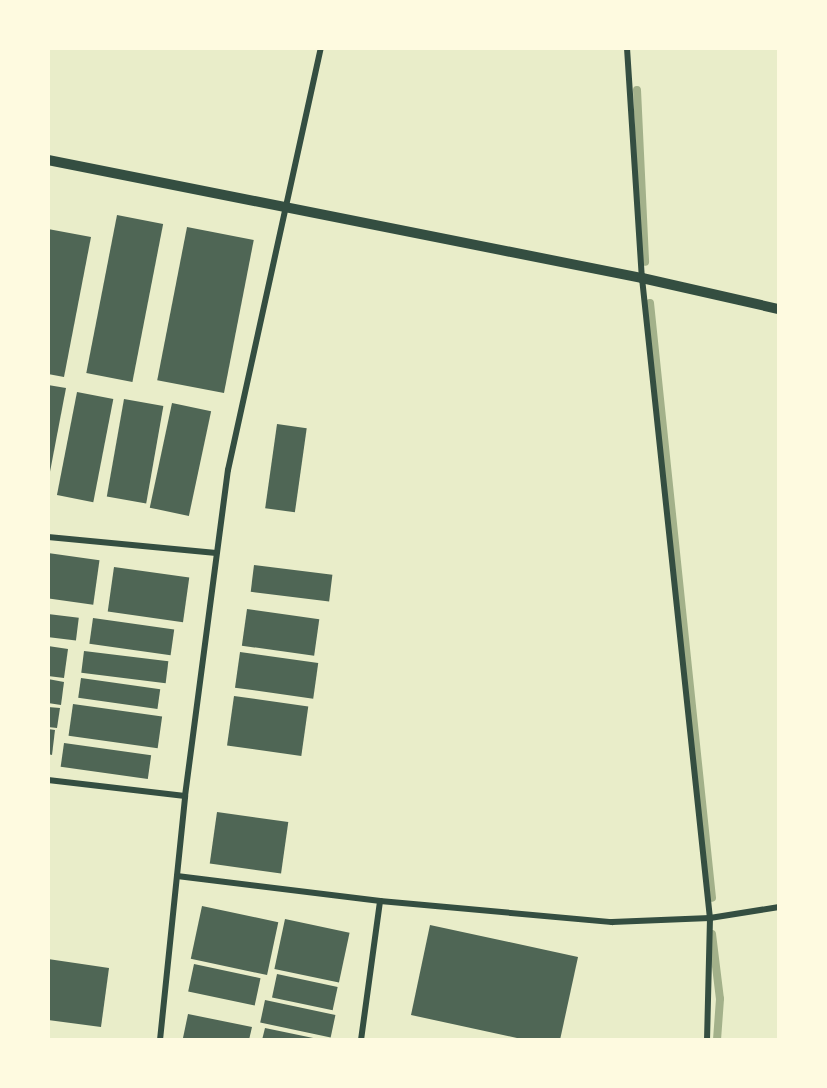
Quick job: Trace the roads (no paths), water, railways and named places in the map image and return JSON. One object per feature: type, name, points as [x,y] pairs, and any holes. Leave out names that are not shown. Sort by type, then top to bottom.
[{"type":"street","points":[[160,1040],[184,796],[228,470],[321,48]]},
{"type":"street","points":[[627,48],[642,278],[710,918],[707,1040]]},
{"type":"street","points":[[48,160],[642,278],[779,309]]},
{"type":"street","points":[[48,537],[216,553]]},
{"type":"street","points":[[48,780],[184,796]]},
{"type":"street","points":[[177,876],[380,901],[612,922],[710,918],[779,907]]},
{"type":"street","points":[[361,1040],[380,901]]},
{"type":"waterway","points":[[637,90],[645,262]]},
{"type":"waterway","points":[[650,303],[712,898]]},
{"type":"waterway","points":[[712,934],[720,999],[717,1040]]}]
